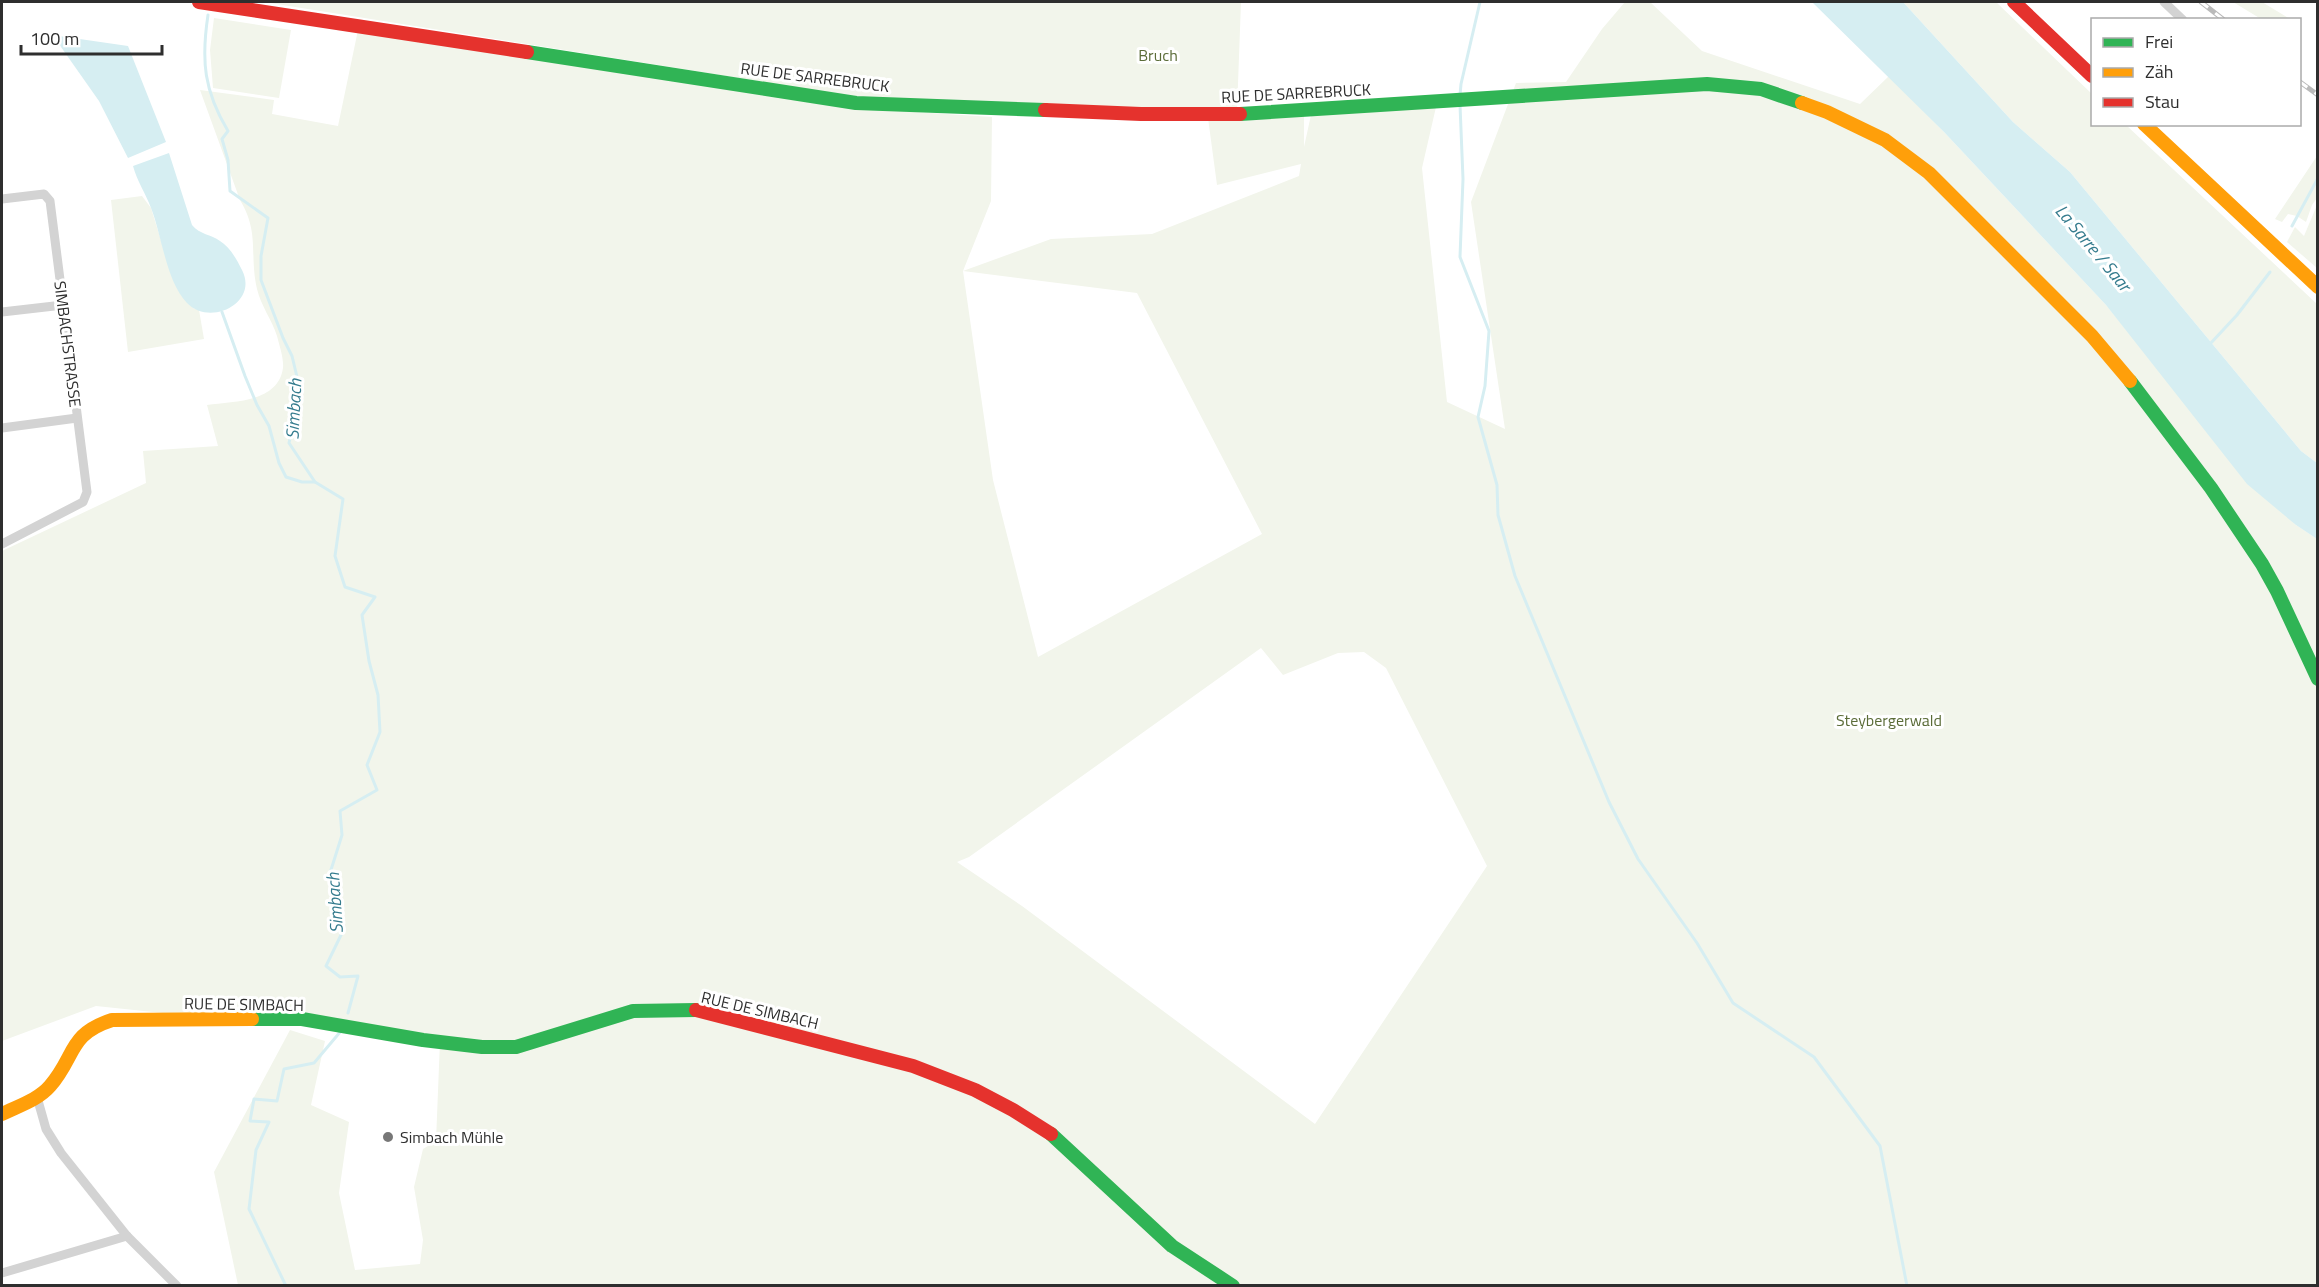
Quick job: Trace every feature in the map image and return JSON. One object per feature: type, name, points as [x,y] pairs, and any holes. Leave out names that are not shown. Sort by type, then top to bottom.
[{"type":"main road","name":"RUE DE SARREBRUCK","points":[[199,2],[856,103],[1141,114],[1237,114],[1707,84],[1761,89],[1827,112],[1857,125],[1898,148],[1929,173],[2092,336],[2146,399],[2211,488],[2262,564],[2318,679]]},
{"type":"main road","points":[[2014,2],[2091,75]]},
{"type":"main road","points":[[2146,126],[2318,287]]},
{"type":"main road","name":"RUE DE SIMBACH","points":[[2,1114],[50,1087],[72,1046],[87,1029],[112,1020],[302,1019],[423,1040],[482,1047],[516,1047],[633,1011],[696,1010],[913,1066],[975,1090],[1013,1110],[1058,1139],[1172,1246],[1233,1286]]},
{"type":"street","points":[[2163,2],[2181,18]]},
{"type":"street","name":"SIMBACHSTRASSE","points":[[2,199],[44,194],[50,201],[87,497],[76,506],[2,544]]},
{"type":"street","points":[[2,312],[63,305]]},
{"type":"street","points":[[2,428],[77,418]]},
{"type":"street","points":[[37,1096],[46,1130],[61,1153],[126,1236],[177,1286]]},
{"type":"street","points":[[2,1273],[126,1236]]},
{"type":"green space","name":"Bruch","points":[[264,2],[1241,2],[1237,111],[858,97]]},
{"type":"green space","name":"Steybergerwald","points":[[1625,2],[1650,2],[1702,51],[1860,104],[1889,76],[2107,306],[2166,379],[2296,525],[2317,539],[2317,1285],[238,1285],[214,1172],[290,1030],[325,1041],[311,1105],[349,1122],[339,1193],[355,1270],[420,1264],[423,1240],[414,1187],[423,1149],[436,1141],[440,1041],[352,1028],[229,1020],[96,1006],[2,1041],[2,551],[146,483],[143,451],[218,446],[207,405],[241,401],[264,394],[273,388],[283,368],[277,336],[257,289],[250,223],[200,90],[274,100],[272,114],[338,126],[358,30],[856,108],[992,117],[991,201],[963,271],[1051,239],[1152,234],[1299,176],[1301,164],[1217,185],[1208,118],[1304,110],[1304,147],[1311,115],[1436,107],[1422,168],[1447,402],[1505,429],[1471,202],[1516,83],[1566,82],[1602,29]],"holes":[[[963,271],[1137,293],[1262,534],[1038,657],[993,480]],[[1261,648],[1283,675],[1338,653],[1364,652],[1386,668],[1487,866],[1315,1124],[1022,906],[957,862],[969,857]]]},
{"type":"green space","points":[[1903,2],[1996,2],[2091,93],[2091,126],[2127,126],[2317,304],[2317,463],[2301,451],[2070,172],[2013,122]]},
{"type":"green space","points":[[2233,2],[2262,2],[2288,18],[2259,18]]},
{"type":"green space","points":[[214,18],[291,30],[279,98],[213,88],[210,50]]},
{"type":"green space","points":[[2317,156],[2317,198],[2306,222],[2297,216],[2288,214],[2282,222],[2275,219]]},
{"type":"green space","points":[[142,196],[151,208],[172,276],[193,308],[199,310],[204,339],[128,352],[111,200]]},
{"type":"green space","points":[[2317,205],[2317,268],[2287,242],[2295,227],[2304,236]]},
{"type":"water","name":"La Sarre / Saar","points":[[1812,2],[1903,2],[2013,122],[2070,172],[2301,451],[2317,463],[2317,539],[2296,525],[2247,484],[2106,305],[1944,132]]},
{"type":"water","points":[[59,36],[128,46],[166,142],[128,158],[99,101],[61,47]]},
{"type":"water","points":[[169,153],[192,225],[198,231],[224,244],[242,270],[245,282],[244,292],[230,308],[219,312],[208,313],[197,310],[180,294],[169,271],[151,208],[133,166]]},
{"type":"waterway","points":[[1460,95],[1480,2]]},
{"type":"waterway","name":"Simbach","points":[[208,15],[205,47],[206,75],[214,102],[228,131],[222,139],[228,160],[230,191],[268,218],[261,256],[261,280],[292,356],[298,381],[296,411],[289,443],[315,482],[343,499],[335,556],[345,587],[375,597],[362,615],[369,661],[378,695],[380,732],[367,765],[377,790],[340,811],[342,835],[330,873],[341,935],[326,966],[340,977],[358,976],[348,1013]]},
{"type":"waterway","points":[[1460,105],[1463,179],[1460,257],[1489,331],[1485,386],[1478,417],[1497,485],[1498,515],[1515,576],[1609,802],[1638,859],[1697,943],[1733,1003],[1814,1057],[1880,1146],[1907,1286]]},
{"type":"waterway","points":[[2292,226],[2318,178]]},
{"type":"waterway","points":[[2210,344],[2237,315],[2270,272]]},
{"type":"waterway","points":[[222,312],[245,376],[269,426],[279,463],[286,477],[302,482],[315,482]]},
{"type":"waterway","name":"Simbach","points":[[286,1286],[249,1209],[256,1150],[269,1122],[250,1121],[254,1099],[277,1101],[284,1069],[314,1063],[341,1031]]},
{"type":"railway","points":[[2201,2],[2221,18]]},
{"type":"railway","points":[[2301,83],[2318,95]]},
{"type":"traffic: fast","points":[[527,52],[856,103],[1045,110]]},
{"type":"traffic: fast","points":[[1240,114],[1707,84],[1761,89],[1802,103]]},
{"type":"traffic: fast","points":[[2130,381],[2211,488],[2262,564],[2318,679]]},
{"type":"traffic: fast","points":[[252,1019],[302,1019],[423,1040],[482,1047],[516,1047],[633,1011],[696,1010]]},
{"type":"traffic: fast","points":[[1051,1134],[1172,1246],[1233,1286]]},
{"type":"traffic: slow","points":[[1802,103],[1827,112],[1885,140],[1929,173],[2092,336],[2130,381]]},
{"type":"traffic: slow","points":[[2146,126],[2318,287]]},
{"type":"traffic: slow","points":[[2,1114],[34,1099],[45,1091],[58,1075],[80,1039],[87,1032],[112,1020],[252,1019]]},
{"type":"traffic: jam","points":[[199,2],[527,52]]},
{"type":"traffic: jam","points":[[2014,2],[2091,75]]},
{"type":"traffic: jam","points":[[1045,110],[1141,114],[1240,114]]},
{"type":"traffic: jam","points":[[696,1010],[913,1066],[975,1090],[1051,1134]]},
{"type":"place","name":"Simbach Mühle","points":[[388,1137]]}]
